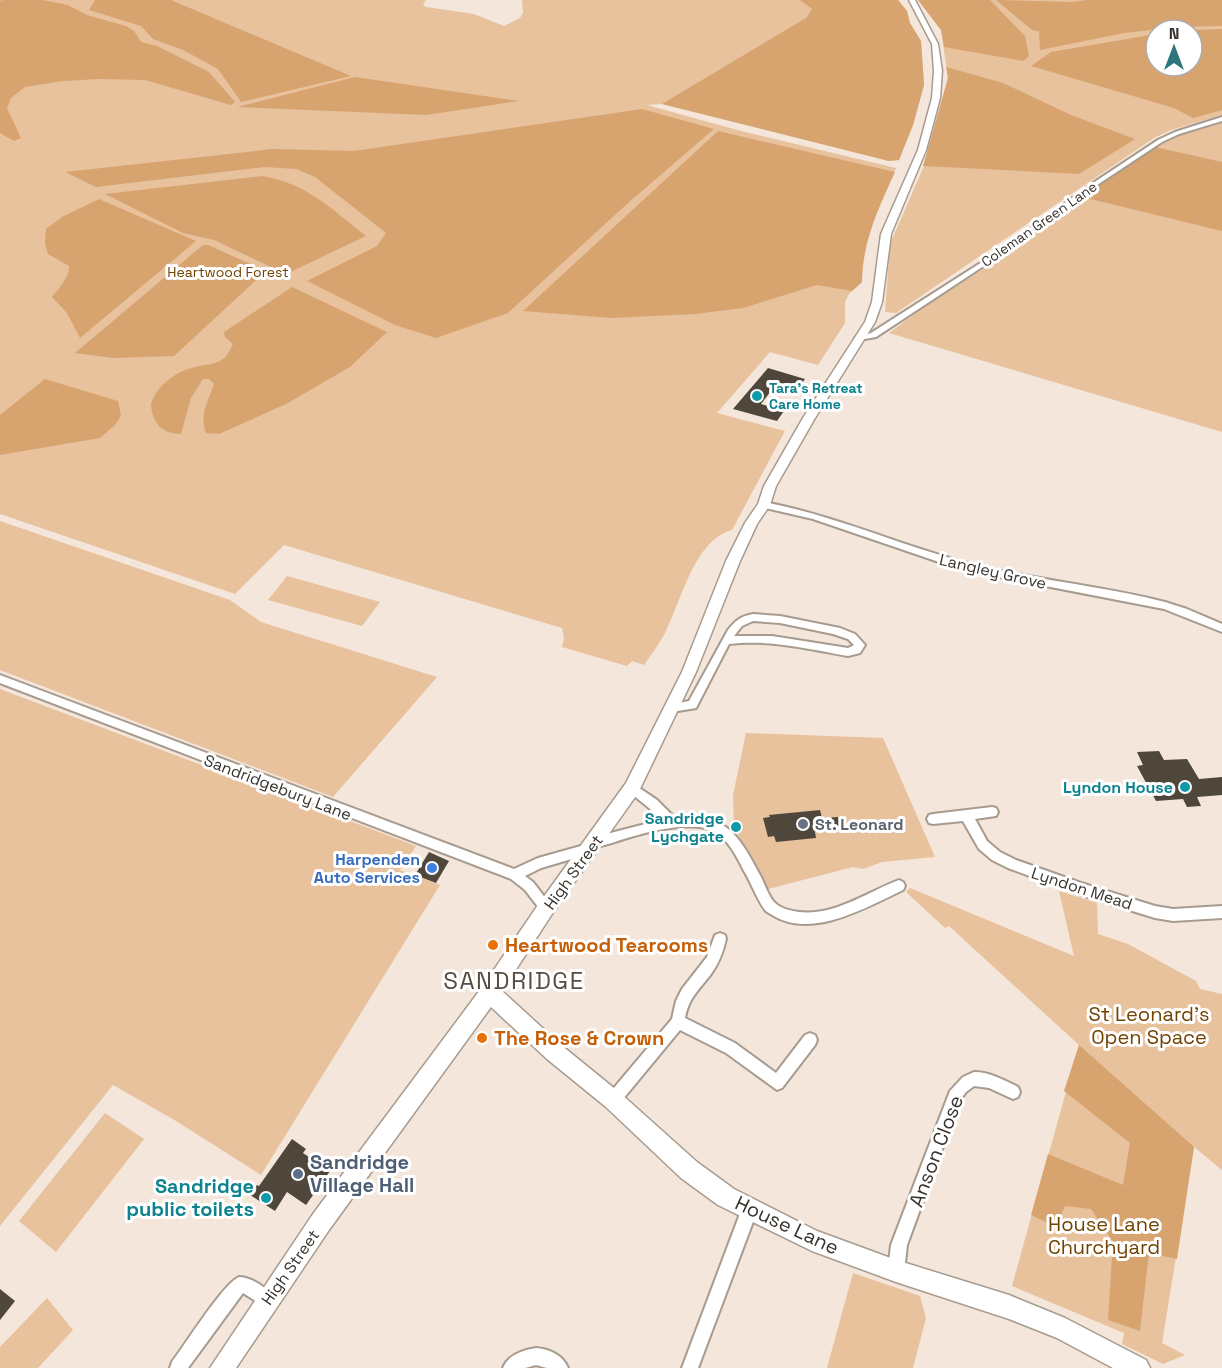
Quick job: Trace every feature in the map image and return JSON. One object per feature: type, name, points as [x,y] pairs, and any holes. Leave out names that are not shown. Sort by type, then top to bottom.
[{"type":"main road","name":"High Street","points":[[222,1368],[328,1212],[490,993],[546,908],[632,788],[672,708],[751,523],[764,506],[770,486],[790,449],[873,314],[886,234],[922,150],[936,98],[938,71],[934,44],[912,0]]},
{"type":"main road","name":"House Lane","points":[[490,993],[689,1170],[726,1197],[812,1240],[896,1271],[1010,1307],[1065,1330],[1138,1368]]},
{"type":"street","name":"Coleman Green Lane","points":[[859,338],[873,334],[1006,249],[1092,186],[1161,141],[1177,133],[1222,119]]},
{"type":"street","name":"Langley Grove","points":[[764,506],[813,514],[916,552],[1011,578],[1123,594],[1172,605],[1222,628]]},
{"type":"street","points":[[672,708],[692,705],[727,641],[739,623],[754,618],[840,632],[854,637],[860,645],[856,651],[848,652],[772,638],[727,641]]},
{"type":"street","name":"Sandridgebury Lane","points":[[0,680],[515,875],[529,886],[546,908]]},
{"type":"street","points":[[632,788],[672,823]]},
{"type":"street","points":[[933,819],[992,812]]},
{"type":"street","name":"Lyndon Mead","points":[[966,815],[983,845],[996,856],[1012,864],[1155,912],[1173,915],[1222,912]]},
{"type":"street","points":[[515,875],[538,863],[592,845],[672,823],[694,821],[718,826],[729,836],[770,907],[785,915],[826,916],[855,907],[899,886]]},
{"type":"street","points":[[613,1100],[678,1022],[681,1002],[691,985],[713,961],[720,939]]},
{"type":"street","points":[[678,1022],[723,1042],[746,1057],[777,1083],[810,1040]]},
{"type":"street","name":"Anson Close","points":[[896,1271],[899,1245],[961,1085],[970,1079],[988,1079],[1013,1092]]},
{"type":"street","points":[[690,1368],[749,1210]]},
{"type":"street","points":[[178,1368],[238,1286],[245,1286],[267,1300]]},
{"type":"street","points":[[511,1368],[521,1359],[533,1356],[545,1357],[560,1368]]},
{"type":"green space","name":"Heartwood Forest","points":[[0,0],[426,0],[423,5],[426,7],[474,14],[504,26],[520,18],[523,13],[522,0],[898,0],[907,11],[910,23],[921,41],[924,85],[913,125],[899,160],[889,161],[662,104],[647,105],[741,131],[896,168],[869,238],[862,282],[849,294],[845,302],[845,323],[818,365],[770,352],[717,413],[785,431],[732,530],[719,536],[698,559],[665,633],[655,649],[644,665],[632,661],[627,666],[562,647],[564,638],[562,628],[284,545],[235,594],[0,514]]},
{"type":"green space","points":[[43,0],[68,5],[87,15],[126,26],[134,31],[141,42],[157,46],[209,72],[235,102],[231,105],[145,80],[98,79],[25,87],[11,98],[7,108],[21,138],[14,141],[0,133],[0,1]]},
{"type":"green space","points":[[95,0],[171,0],[351,76],[241,102],[218,69],[183,50],[153,39],[141,26],[89,10]]},
{"type":"green space","points":[[800,0],[898,0],[907,11],[910,23],[921,41],[924,85],[913,125],[899,160],[889,161],[662,104],[806,18],[812,9]]},
{"type":"green space","points":[[918,0],[1222,0],[1222,115],[1171,130],[1154,138],[896,313],[885,312],[890,244],[927,159],[948,78],[941,30]]},
{"type":"green space","points":[[918,0],[990,0],[1025,36],[1029,56],[1023,61],[944,47],[941,30]]},
{"type":"green space","points":[[996,0],[1072,2],[1222,0],[1222,26],[1204,26],[1204,18],[1144,18],[1144,31],[1040,50],[1039,31],[1032,30]]},
{"type":"green space","points":[[1222,29],[1222,110],[1193,118],[1174,108],[1031,66],[1051,52],[1144,36],[1144,78],[1204,78],[1204,30]]},
{"type":"green space","points":[[946,67],[1003,83],[1071,115],[1135,139],[1079,174],[923,166],[948,78]]},
{"type":"green space","points":[[355,77],[519,101],[427,115],[237,107]]},
{"type":"green space","points":[[642,109],[714,129],[628,203],[508,313],[436,338],[395,325],[307,281],[377,246],[386,233],[315,177],[296,169],[265,167],[96,187],[65,172],[273,149],[354,151]]},
{"type":"green space","points":[[1222,122],[1222,432],[889,333],[928,304],[1014,250],[1082,197],[1148,152],[1185,132]]},
{"type":"green space","points":[[718,131],[895,172],[868,239],[862,282],[852,291],[817,285],[743,308],[695,314],[611,318],[523,311]]},
{"type":"green space","points":[[1155,147],[1222,162],[1222,231],[1082,197]]},
{"type":"green space","points":[[262,176],[306,191],[366,236],[286,274],[214,240],[183,233],[105,194]]},
{"type":"green space","points":[[99,199],[196,241],[80,338],[67,313],[52,297],[66,278],[69,266],[48,254],[45,244],[46,229],[62,217]]},
{"type":"green space","points":[[203,245],[208,245],[266,271],[174,356],[113,358],[75,353]]},
{"type":"green space","points":[[292,287],[387,332],[350,367],[286,404],[219,434],[206,433],[204,427],[205,409],[214,384],[209,379],[203,379],[191,398],[181,434],[163,430],[153,417],[151,404],[163,385],[181,372],[225,358],[233,344],[225,337],[224,332]]},
{"type":"green space","points":[[45,379],[118,401],[121,416],[115,425],[100,438],[0,455],[0,415]]},
{"type":"green space","points":[[0,521],[230,600],[261,622],[437,677],[333,797],[0,670]]},
{"type":"green space","points":[[287,576],[380,602],[362,626],[268,600]]},
{"type":"green space","points":[[0,689],[416,846],[400,870],[440,885],[261,1175],[176,1121],[113,1085],[0,1226]]},
{"type":"green space","points":[[746,733],[883,738],[935,857],[882,862],[863,869],[853,867],[768,889],[734,827],[733,795]]},
{"type":"green space","points":[[910,888],[1074,956],[1059,891],[1097,903],[1098,934],[1128,944],[1196,981],[1200,989],[1222,994],[1222,1170],[1194,1147],[1162,1343],[1185,1355],[1163,1364],[1122,1344],[1124,1333],[1012,1286],[1079,1045],[949,926],[945,928],[906,892]]},
{"type":"green space","points":[[1079,1045],[1194,1147],[1177,1259],[1149,1253],[1140,1331],[1108,1320],[1113,1242],[1091,1209],[1065,1206],[1056,1227],[1031,1215],[1048,1154],[1123,1185],[1130,1143],[1064,1091]]},
{"type":"green space","points":[[105,1113],[144,1139],[56,1252],[19,1221]]},
{"type":"green space","points":[[853,1273],[920,1296],[926,1318],[913,1368],[827,1368]]},
{"type":"green space","points":[[47,1298],[73,1330],[38,1368],[0,1368],[0,1347]]},
{"type":"building","name":"Tara's Retreat Care Home","points":[[768,368],[805,379],[794,394],[774,387],[761,404],[784,411],[777,421],[733,409]]},
{"type":"building","name":"Lyndon House","points":[[1159,751],[1164,760],[1187,759],[1199,779],[1222,777],[1222,795],[1197,797],[1201,806],[1187,807],[1183,799],[1156,801],[1137,766],[1143,765],[1137,752]]},
{"type":"building","name":"St. Leonard","points":[[820,810],[822,818],[838,817],[842,830],[815,832],[816,838],[776,842],[774,836],[768,837],[763,818],[770,817],[769,815]]},
{"type":"building","name":"Harpenden Auto Services","points":[[429,852],[449,861],[436,883],[415,875]]},
{"type":"building","name":"Sandridge Village Hall","points":[[292,1139],[306,1149],[303,1153],[330,1171],[306,1205],[287,1192],[275,1211],[250,1195],[257,1185],[259,1186]]},
{"type":"building","points":[[0,1289],[15,1301],[0,1320]]},
{"type":"place","name":"Tara's Retreat Care Home","points":[[757,396]]},
{"type":"place","name":"Lyndon House","points":[[1185,787]]},
{"type":"place","name":"St. Leonard","points":[[803,824]]},
{"type":"place","name":"Sandridge Lychgate","points":[[736,827]]},
{"type":"place","name":"Harpenden Auto Services","points":[[432,868]]},
{"type":"place","name":"Heartwood Tearooms","points":[[493,945]]},
{"type":"place","name":"The Rose & Crown","points":[[482,1038]]},
{"type":"place","name":"Sandridge Village Hall","points":[[298,1174]]},
{"type":"place","name":"Sandridge public toilets","points":[[266,1198]]},
{"type":"district","name":"SANDRIDGE","points":[[514,981]]},
{"type":"park label","name":"St Leonard's Open Space","points":[[1149,1026]]},
{"type":"park label","name":"House Lane Churchyard","points":[[1104,1236]]}]
